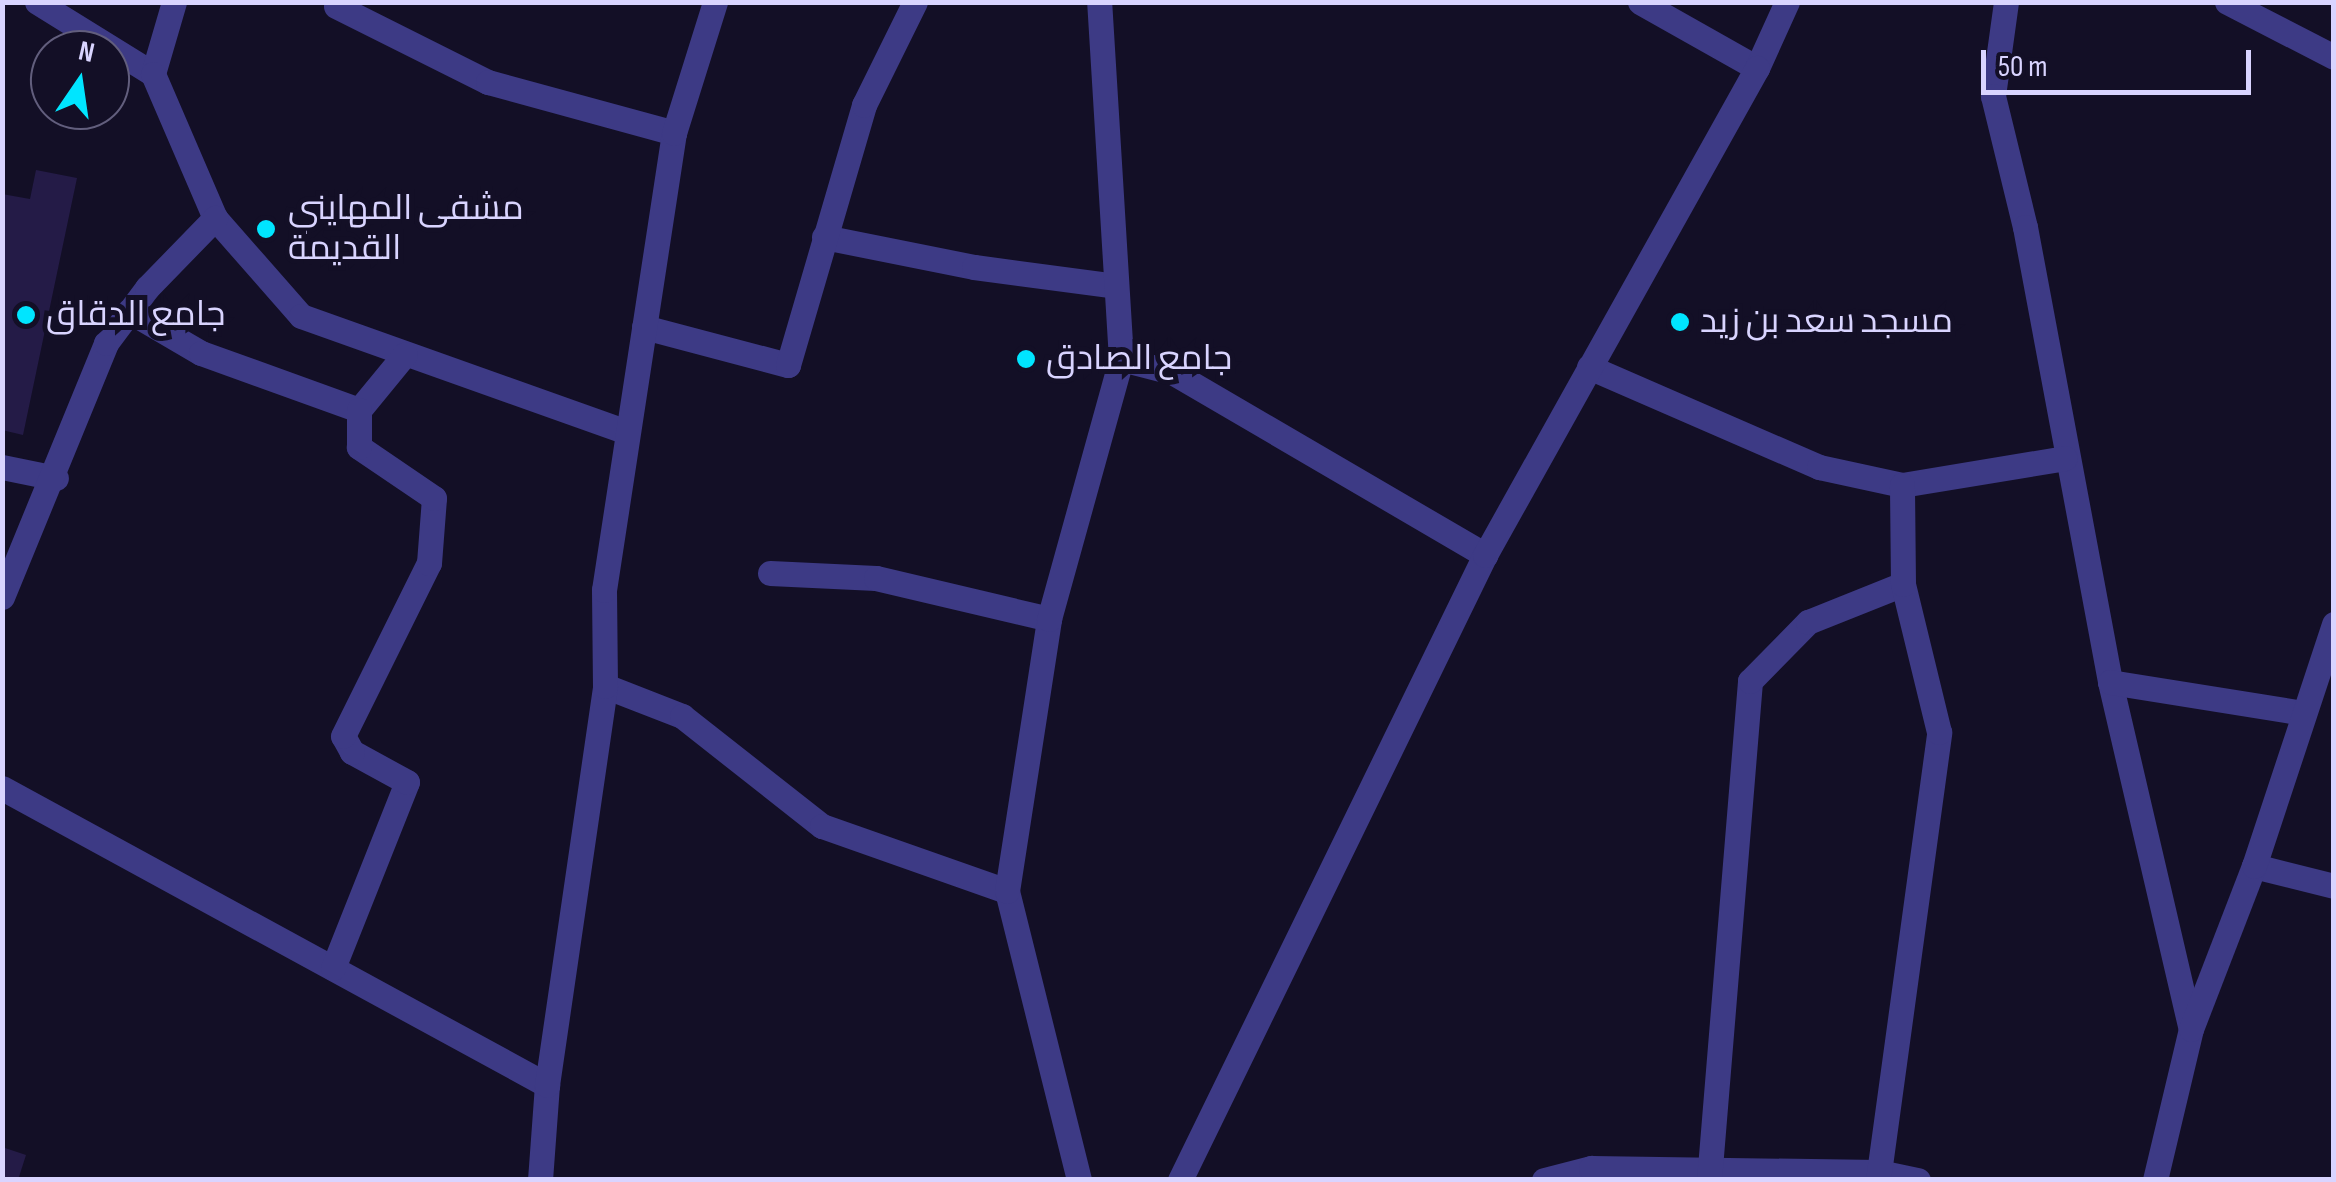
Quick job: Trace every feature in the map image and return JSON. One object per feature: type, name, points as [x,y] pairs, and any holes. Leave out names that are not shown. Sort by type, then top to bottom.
[{"type":"street","points":[[37,2],[153,74],[214,218],[300,316],[627,432]]},
{"type":"street","points":[[153,74],[174,2]]},
{"type":"street","points":[[540,1180],[548,1085],[605,686],[604,590],[627,432],[674,133],[715,2]]},
{"type":"street","points":[[644,327],[788,365],[864,105],[915,2]]},
{"type":"street","points":[[1079,1180],[1007,891],[1049,619],[1121,359],[1099,2]]},
{"type":"street","points":[[1640,2],[1757,68]]},
{"type":"street","points":[[1180,1180],[1485,554],[1757,68],[1787,2]]},
{"type":"street","points":[[2006,2],[1993,96],[2025,226],[2065,458],[2110,682],[2191,1030]]},
{"type":"street","points":[[2227,2],[2334,56]]},
{"type":"street","points":[[336,6],[488,82],[674,133]]},
{"type":"street","points":[[2,597],[56,478],[106,343],[214,218]]},
{"type":"street","points":[[824,236],[974,267],[1116,286]]},
{"type":"street","points":[[130,312],[201,352],[359,410]]},
{"type":"street","points":[[333,968],[407,782],[352,752],[343,736],[429,563],[434,498],[359,446],[359,410],[405,354]]},
{"type":"street","points":[[1121,359],[1172,372],[1485,554]]},
{"type":"street","points":[[1589,368],[1818,467],[1902,485],[2065,458]]},
{"type":"street","points":[[2,467],[56,478]]},
{"type":"street","points":[[1879,1176],[1938,732],[1903,584],[1902,485]]},
{"type":"street","points":[[770,573],[876,578],[1049,619]]},
{"type":"street","points":[[1710,1174],[1750,681],[1808,622],[1903,584]]},
{"type":"street","points":[[2155,1180],[2191,1030],[2254,866],[2334,624]]},
{"type":"street","points":[[2110,682],[2304,714]]},
{"type":"street","points":[[605,686],[682,716],[822,826],[1007,891]]},
{"type":"street","points":[[2,788],[548,1085]]},
{"type":"street","points":[[2254,866],[2334,886]]},
{"type":"street","points":[[1544,1180],[1591,1168],[1918,1180]]},
{"type":"building","name":"جامع الدقاق","points":[[36,170],[77,178],[23,435],[2,430],[2,194],[30,199]]},
{"type":"building","points":[[2,1147],[26,1155],[18,1180],[2,1180]]},
{"type":"place","name":"مشفى المهايني القديمة","points":[[266,229]]},
{"type":"place","name":"جامع الدقاق","points":[[26,315]]},
{"type":"place","name":"مسجد سعد بن زيد","points":[[1680,322]]},
{"type":"place","name":"جامع الصادق","points":[[1026,359]]}]
